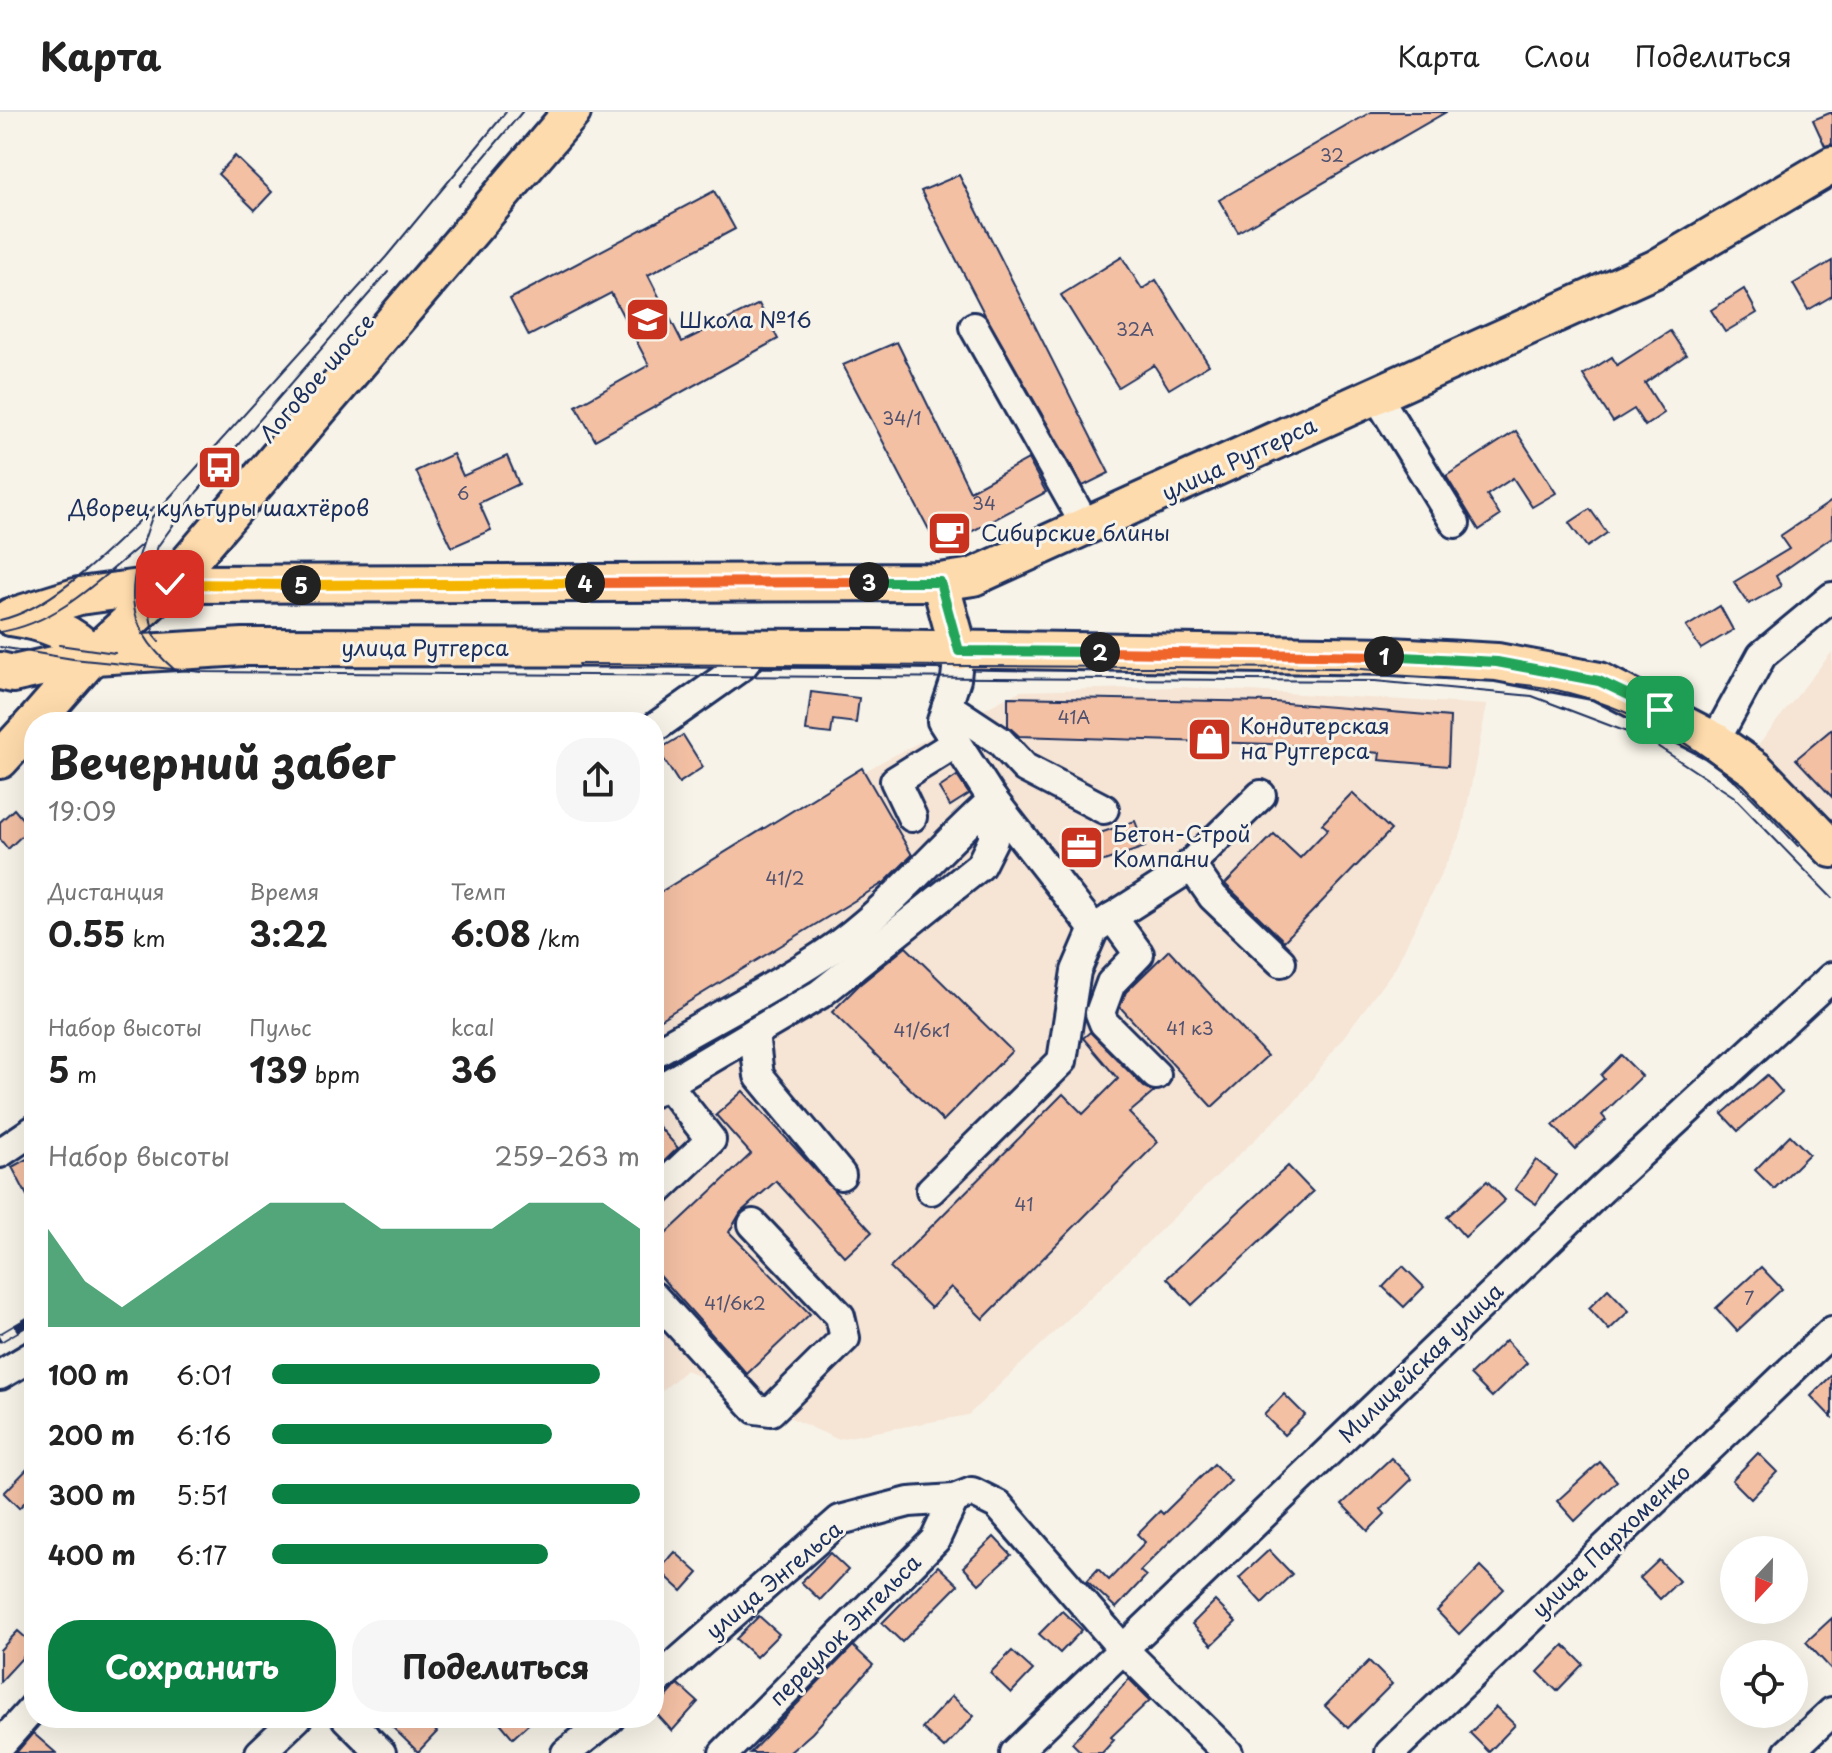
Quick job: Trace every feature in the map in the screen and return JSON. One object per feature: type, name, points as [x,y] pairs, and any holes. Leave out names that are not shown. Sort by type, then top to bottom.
[{"type":"main road","name":"Логовое шоссе","points":[[157,585],[210,502],[544,112]]},
{"type":"main road","name":"Логовое шоссе","points":[[157,585],[572,112]]},
{"type":"main road","name":"улица Рутгерса","points":[[5,617],[79,596],[157,585],[940,582],[973,577],[1655,269],[1832,165]]},
{"type":"main road","points":[[940,582],[959,651]]},
{"type":"main road","points":[[43,712],[157,585]]},
{"type":"main road","points":[[5,617],[40,622],[67,633],[96,653]]},
{"type":"main road","name":"улица Рутгерса","points":[[0,671],[13,674],[96,653],[243,647],[757,647],[1391,656],[1497,662],[1599,681],[1715,741]]},
{"type":"main road","points":[[0,760],[24,733]]},
{"type":"main road","points":[[1715,741],[1756,770],[1832,849]]},
{"type":"lane","points":[[974,327],[1087,528]]},
{"type":"lane","points":[[1377,396],[1455,523]]},
{"type":"lane","points":[[1715,741],[1762,655],[1832,597]]},
{"type":"lane","points":[[664,721],[743,665],[757,647]]},
{"type":"lane","points":[[959,651],[960,666],[942,721],[993,800],[1103,923],[1139,954],[1111,983],[1100,1013],[1104,1023],[1156,1075]]},
{"type":"lane","points":[[947,706],[1000,741],[1025,768],[1104,809]]},
{"type":"lane","points":[[912,817],[895,781],[956,743]]},
{"type":"lane","points":[[931,1190],[1062,1061],[1076,971],[1103,923],[1190,864],[1261,795]]},
{"type":"lane","points":[[664,1086],[820,994],[980,866],[993,840],[993,800]]},
{"type":"lane","points":[[664,1047],[825,954],[909,885],[955,833],[993,800]]},
{"type":"lane","points":[[1190,864],[1213,897],[1281,962]]},
{"type":"lane","name":"Милицейская улица","points":[[1015,1753],[1121,1647],[1606,1185],[1832,977]]},
{"type":"lane","points":[[754,1033],[759,1076],[841,1175]]},
{"type":"lane","points":[[664,1091],[711,1140],[664,1185]]},
{"type":"lane","points":[[0,1153],[24,1137]]},
{"type":"lane","points":[[664,1308],[756,1409],[771,1411],[845,1338],[840,1316],[753,1224]]},
{"type":"lane","name":"улица Пархоменко","points":[[1390,1753],[1832,1331]]},
{"type":"lane","points":[[0,1375],[24,1366]]},
{"type":"lane","name":"улица Энгельса","points":[[664,1674],[840,1520],[909,1502],[954,1499],[972,1492],[998,1505],[1121,1647],[1228,1753]]},
{"type":"lane","name":"переулок Энгельса","points":[[724,1753],[935,1540],[954,1499]]},
{"type":"lane","points":[[1788,1753],[1832,1712]]},
{"type":"lane","points":[[0,1745],[24,1718]]},
{"type":"lane","points":[[260,1753],[286,1728]]},
{"type":"lane","points":[[356,1728],[381,1753]]},
{"type":"lane","points":[[566,1753],[597,1728]]},
{"type":"shaded area","points":[[1832,652],[1832,820],[1758,745]]},
{"type":"shaded area","points":[[1179,687],[1487,705],[1462,831],[1395,968],[1297,1099],[968,1415],[837,1439],[686,1370],[664,1389],[664,888],[883,761],[1020,691]]},
{"type":"building","points":[[1371,112],[1446,112],[1238,232],[1219,200]]},
{"type":"building","points":[[1832,112],[1832,144],[1825,146],[1813,120]]},
{"type":"building","points":[[235,156],[272,192],[255,210],[218,174]]},
{"type":"building","points":[[959,175],[1109,473],[1083,486],[985,315],[921,191]]},
{"type":"building","name":"Школа №16","points":[[714,191],[735,229],[648,275],[682,342],[759,304],[778,339],[595,440],[576,406],[649,365],[611,293],[529,336],[510,299]]},
{"type":"building","points":[[1122,257],[1142,289],[1156,280],[1209,365],[1169,389],[1154,365],[1118,387],[1061,295]]},
{"type":"building","points":[[1832,261],[1832,296],[1808,310],[1793,284]]},
{"type":"building","points":[[1744,289],[1757,313],[1725,332],[1711,310]]},
{"type":"building","points":[[1670,331],[1686,355],[1645,383],[1664,413],[1645,426],[1634,409],[1613,422],[1583,375],[1612,357],[1617,365]]},
{"type":"building","points":[[897,342],[970,491],[1028,459],[1046,492],[939,549],[843,365]]},
{"type":"building","points":[[1516,431],[1556,493],[1532,507],[1513,478],[1487,495],[1500,516],[1479,530],[1446,476]]},
{"type":"building","points":[[453,454],[463,476],[507,456],[519,484],[479,503],[491,530],[452,547],[416,471]]},
{"type":"building","points":[[1832,501],[1832,537],[1776,576],[1781,586],[1749,604],[1734,582],[1789,549],[1780,536]]},
{"type":"building","points":[[1590,509],[1607,533],[1587,547],[1569,523]]},
{"type":"building","points":[[1720,606],[1733,630],[1701,649],[1686,627]]},
{"type":"building","points":[[811,692],[859,698],[856,723],[833,720],[831,734],[806,731]]},
{"type":"building","points":[[1008,697],[1274,702],[1450,717],[1448,766],[1379,760],[1380,753],[1271,744],[1019,736],[1008,726]]},
{"type":"building","points":[[1832,729],[1832,797],[1796,759]]},
{"type":"building","points":[[683,735],[703,767],[679,783],[664,759],[664,746]]},
{"type":"building","points":[[862,768],[912,855],[885,882],[664,1017],[664,890]]},
{"type":"building","points":[[957,776],[969,794],[950,806],[939,788]]},
{"type":"building","points":[[1352,793],[1391,830],[1284,941],[1225,884],[1274,834],[1300,858],[1328,829],[1322,824]]},
{"type":"building","points":[[14,809],[24,821],[24,834],[8,849],[0,839],[0,822]]},
{"type":"building","points":[[1135,821],[1145,847],[1081,869],[1079,862],[1069,866],[1062,846]]},
{"type":"building","points":[[906,947],[1012,1051],[943,1121],[832,1012],[859,985]]},
{"type":"building","points":[[1169,950],[1267,1056],[1212,1107],[1120,1007],[1126,992]]},
{"type":"building","points":[[1090,1032],[1144,1087],[1154,1092],[1129,1113],[1158,1142],[983,1319],[951,1287],[931,1308],[890,1268],[1063,1094],[1083,1114],[1118,1079],[1083,1038]]},
{"type":"building","points":[[1621,1055],[1642,1076],[1602,1115],[1606,1120],[1575,1149],[1553,1125],[1604,1079],[1601,1075]]},
{"type":"building","points":[[1767,1075],[1782,1092],[1738,1131],[1722,1114]]},
{"type":"building","points":[[743,1091],[872,1232],[845,1257],[776,1181],[741,1212],[729,1232],[810,1314],[747,1374],[664,1280],[664,1236],[751,1154],[716,1115]]},
{"type":"building","points":[[664,1132],[678,1148],[664,1161]]},
{"type":"building","points":[[1790,1135],[1809,1154],[1774,1189],[1755,1170]]},
{"type":"building","points":[[24,1160],[24,1190],[12,1167]]},
{"type":"building","points":[[1536,1160],[1556,1175],[1536,1204],[1515,1189]]},
{"type":"building","points":[[1288,1166],[1313,1192],[1192,1305],[1167,1278]]},
{"type":"building","points":[[1487,1181],[1505,1200],[1465,1237],[1447,1217]]},
{"type":"building","points":[[1403,1266],[1424,1287],[1404,1307],[1383,1287]]},
{"type":"building","points":[[1761,1267],[1782,1289],[1737,1331],[1716,1308]]},
{"type":"building","points":[[1608,1289],[1629,1311],[1609,1330],[1589,1308]]},
{"type":"building","points":[[1506,1340],[1527,1363],[1492,1397],[1470,1375]]},
{"type":"building","points":[[1832,1375],[1832,1418],[1811,1396]]},
{"type":"building","points":[[1284,1394],[1305,1415],[1284,1435],[1264,1415]]},
{"type":"building","points":[[1758,1453],[1777,1472],[1751,1499],[1732,1480]]},
{"type":"building","points":[[1391,1458],[1412,1479],[1381,1509],[1385,1514],[1368,1531],[1342,1504]]},
{"type":"building","points":[[1600,1462],[1617,1481],[1575,1521],[1557,1501]]},
{"type":"building","points":[[1214,1464],[1231,1481],[1140,1571],[1146,1576],[1116,1608],[1087,1581],[1098,1569],[1109,1580],[1145,1542],[1137,1534],[1160,1511],[1163,1514]]},
{"type":"building","points":[[24,1472],[24,1503],[19,1508],[4,1493]]},
{"type":"building","points":[[994,1537],[1011,1555],[979,1584],[963,1567]]},
{"type":"building","points":[[1269,1550],[1292,1574],[1262,1603],[1239,1578]]},
{"type":"building","points":[[675,1552],[698,1573],[682,1591],[664,1575],[664,1564]]},
{"type":"building","points":[[830,1553],[848,1570],[820,1600],[801,1582]]},
{"type":"building","points":[[1659,1560],[1679,1581],[1660,1599],[1640,1578]]},
{"type":"building","points":[[938,1566],[958,1585],[902,1642],[882,1623]]},
{"type":"building","points":[[1481,1566],[1504,1589],[1459,1634],[1437,1611]]},
{"type":"building","points":[[1215,1601],[1236,1622],[1212,1645],[1192,1624]]},
{"type":"building","points":[[1062,1611],[1082,1630],[1060,1653],[1039,1634]]},
{"type":"building","points":[[759,1616],[779,1634],[756,1657],[736,1639]]},
{"type":"building","points":[[1832,1618],[1832,1670],[1808,1644],[1808,1640]]},
{"type":"building","points":[[18,1631],[24,1636],[24,1656],[0,1682],[0,1650]]},
{"type":"building","points":[[1564,1645],[1583,1664],[1557,1691],[1538,1672]]},
{"type":"building","points":[[853,1646],[873,1665],[812,1733],[789,1753],[750,1753]]},
{"type":"building","points":[[1012,1651],[1033,1670],[1011,1693],[990,1673]]},
{"type":"building","points":[[1369,1661],[1392,1684],[1348,1728],[1325,1706]]},
{"type":"building","points":[[1129,1679],[1150,1700],[1111,1737],[1114,1740],[1102,1753],[1082,1753],[1072,1743]]},
{"type":"building","points":[[678,1684],[698,1702],[672,1731],[664,1722],[664,1700]]},
{"type":"building","points":[[952,1696],[974,1716],[944,1748],[922,1728]]},
{"type":"building","points":[[1496,1707],[1515,1725],[1489,1752],[1470,1733]]},
{"type":"building","points":[[393,1728],[433,1728],[437,1732],[418,1752]]},
{"type":"building","points":[[504,1728],[524,1728],[513,1738]]},
{"type":"building","points":[[33,1733],[56,1753],[16,1753]]},
{"type":"tram line","points":[[175,670],[156,652],[144,634],[136,617],[133,599],[138,561],[152,517],[386,257],[506,112]]},
{"type":"tram line","points":[[460,186],[522,112]]},
{"type":"tram line","points":[[159,642],[154,636],[144,586],[158,546],[197,492],[388,272]]},
{"type":"tram line","points":[[0,620],[42,603],[62,589],[154,507]]},
{"type":"tram line","points":[[0,632],[40,620],[76,599],[141,545]]},
{"type":"tram line","points":[[59,645],[115,653]]},
{"type":"tram line","points":[[0,647],[73,659],[202,672],[1375,681],[1532,696],[1648,740],[1733,796],[1832,898]]},
{"type":"tram line","points":[[578,664],[1349,668],[1386,671]]},
{"type":"tram line","points":[[1517,684],[1570,693],[1597,702],[1674,737],[1730,777],[1798,846]]},
{"type":"railway","points":[[0,1338],[24,1324]]},
{"type":"place","name":"Школа №16","points":[[648,320]]},
{"type":"place","name":"Дворец культуры шахтёров","points":[[219,467]]},
{"type":"place","name":"Сибирские блины","points":[[950,533]]},
{"type":"place","name":"Кондитерская на Рутгерса","points":[[1209,739]]},
{"type":"place","name":"Бетон-Строй Компани","points":[[1082,847]]},
{"type":"route","points":[[170,584],[940,582],[959,651],[1391,656],[1497,662],[1599,681],[1660,710]]}]
